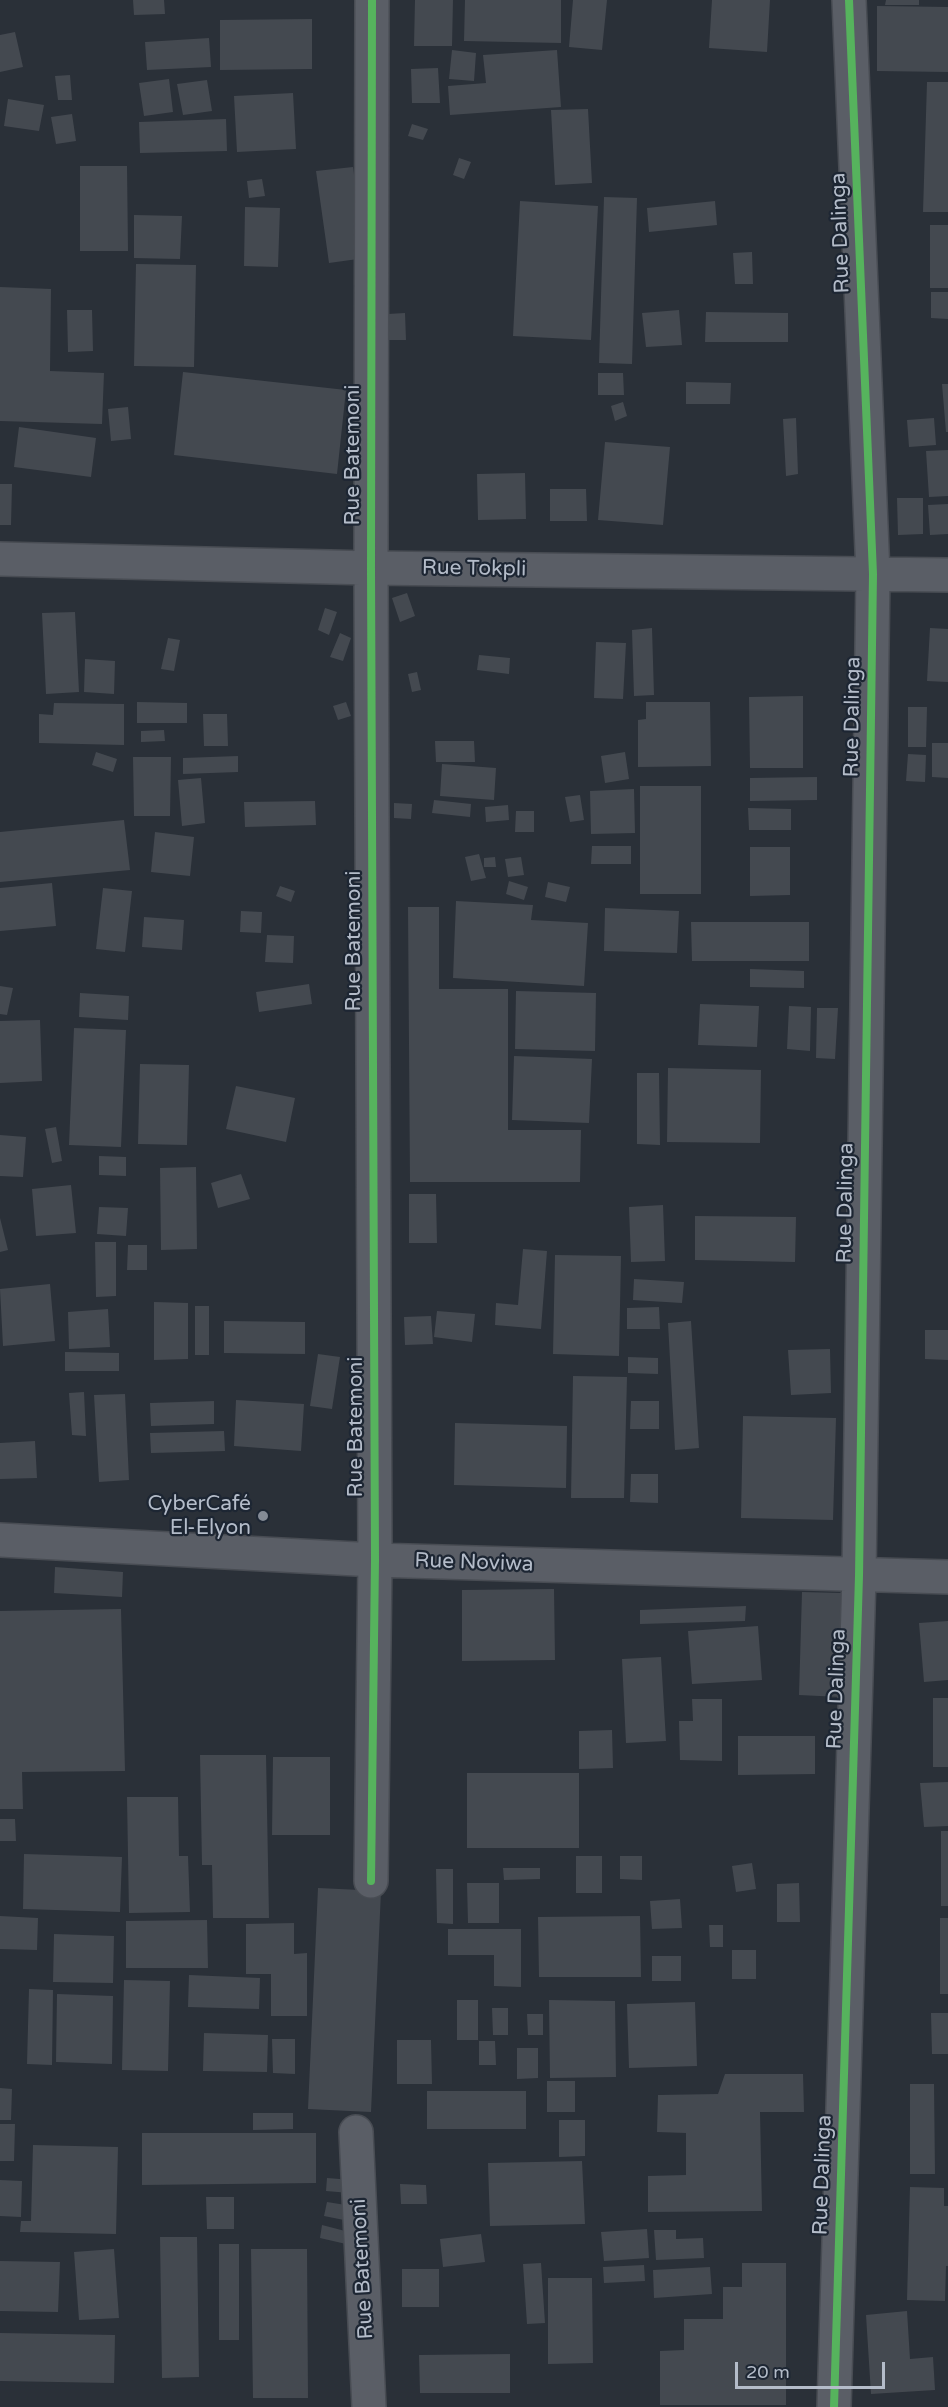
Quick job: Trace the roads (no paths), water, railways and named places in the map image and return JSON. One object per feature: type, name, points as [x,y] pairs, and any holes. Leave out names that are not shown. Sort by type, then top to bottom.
[{"type":"street","name":"Rue Batemoni","points":[[371,1881],[375,1560],[371,568],[372,0]]},
{"type":"street","name":"Rue Dalinga","points":[[834,2407],[859,1576],[873,574],[849,0]]},
{"type":"street","name":"Rue Tokpli","points":[[0,559],[371,568],[948,575]]},
{"type":"street","name":"Rue Noviwa","points":[[0,1540],[375,1560],[948,1577]]},
{"type":"street","name":"Rue Batemoni","points":[[356,2132],[369,2407]]},
{"type":"place","name":"CyberCafé El-Elyon","points":[[263,1516]]}]
